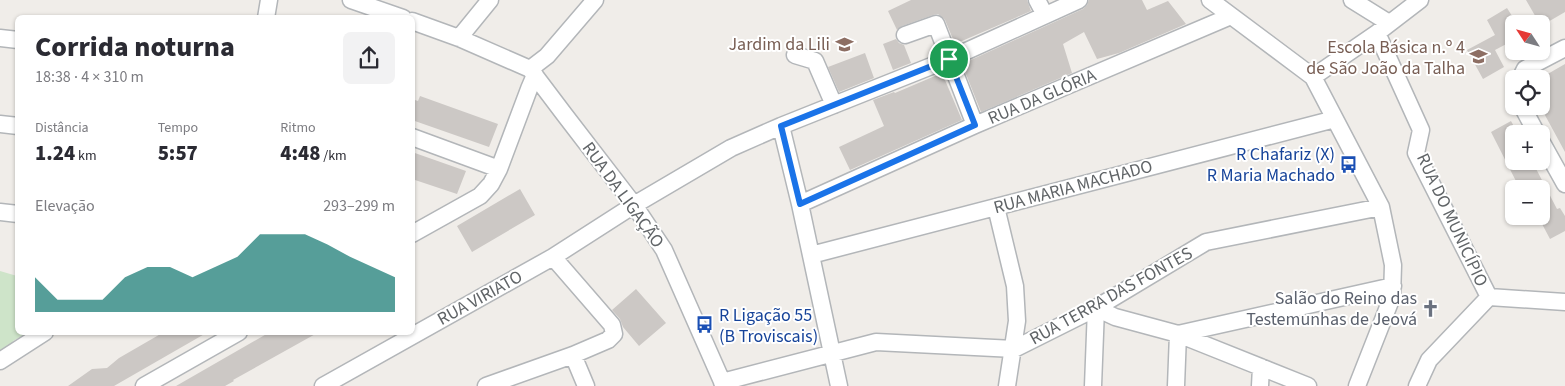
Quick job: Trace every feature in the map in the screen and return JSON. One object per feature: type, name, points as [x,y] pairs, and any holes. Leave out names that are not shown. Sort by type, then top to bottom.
[{"type":"street","points":[[266,15],[269,0]]},
{"type":"street","points":[[351,0],[385,5],[399,15]]},
{"type":"street","points":[[459,38],[490,0]]},
{"type":"street","points":[[415,232],[480,196],[491,184],[499,169],[533,72],[595,0]]},
{"type":"street","points":[[1038,0],[1045,15]]},
{"type":"street","name":"RUA VIRIATO","points":[[415,334],[553,257],[634,205],[731,148],[949,59],[1079,0]]},
{"type":"street","points":[[1210,0],[1313,77],[1381,207],[1393,265],[1392,296],[1356,386]]},
{"type":"street","points":[[1352,0],[1383,28]]},
{"type":"street","points":[[1313,77],[1420,0]]},
{"type":"street","name":"RUA DA GLÓRIA","points":[[800,204],[975,125],[1231,16]]},
{"type":"street","points":[[415,22],[459,38],[533,72]]},
{"type":"street","points":[[905,35],[936,24],[975,125]]},
{"type":"street","name":"RUA DO MUNICÍPIO","points":[[1383,28],[1421,130],[1416,153],[1489,297]]},
{"type":"street","points":[[0,38],[15,40]]},
{"type":"street","points":[[1524,70],[1565,48]]},
{"type":"street","points":[[795,55],[814,61],[834,105]]},
{"type":"street","name":"RUA DA LIGAÇÃO","points":[[533,72],[634,205],[664,250],[723,384]]},
{"type":"street","name":"RUA MARIA MACHADO","points":[[811,255],[1335,119]]},
{"type":"street","points":[[0,124],[15,126]]},
{"type":"street","points":[[781,126],[800,204],[839,386]]},
{"type":"street","points":[[415,138],[499,169]]},
{"type":"street","points":[[1550,157],[1565,184]]},
{"type":"street","points":[[996,207],[1015,286],[1017,321],[1007,386]]},
{"type":"street","name":"RUA TERRA DAS FONTES","points":[[723,384],[876,342],[1014,349],[1096,308],[1206,242],[1381,207]]},
{"type":"street","points":[[0,212],[15,214]]},
{"type":"street","points":[[486,386],[573,355],[608,340],[614,334],[612,325],[553,257]]},
{"type":"street","points":[[1178,334],[1393,286]]},
{"type":"street","points":[[1417,386],[1429,360],[1489,297],[1565,302]]},
{"type":"street","points":[[1093,386],[1096,308],[1115,316],[1178,334],[1308,386]]},
{"type":"street","points":[[1205,345],[1208,326]]},
{"type":"street","points":[[1176,386],[1178,334]]},
{"type":"street","points":[[0,360],[40,335]]},
{"type":"street","points":[[144,386],[233,335]]},
{"type":"street","name":"RUA VIRIATO","points":[[323,386],[414,335]]},
{"type":"street","points":[[573,355],[586,386]]},
{"type":"street","points":[[1260,386],[1261,367]]},
{"type":"green space","points":[[0,271],[15,275],[15,335],[24,335],[13,341],[12,347],[0,351]]},
{"type":"building","points":[[911,0],[1027,0],[1031,11],[955,44],[945,20],[938,14],[902,26],[897,30],[888,11]]},
{"type":"building","points":[[1089,0],[1142,0],[1147,10],[1168,1],[1186,24],[1119,53],[1097,59],[1084,32],[1063,44],[1072,73],[981,112],[962,64],[1083,9]]},
{"type":"building","points":[[1526,0],[1565,0],[1565,12],[1550,21],[1550,15],[1535,15]]},
{"type":"building","points":[[1507,8],[1511,15],[1505,15],[1505,45],[1495,50],[1504,67],[1483,79],[1467,50],[1495,35],[1487,20]]},
{"type":"building","points":[[896,39],[904,45],[911,63],[893,70],[883,44]]},
{"type":"building","points":[[865,53],[874,78],[839,92],[828,67]]},
{"type":"building","points":[[1565,64],[1565,152],[1545,115],[1550,115],[1550,73]]},
{"type":"building","points":[[942,73],[962,120],[850,170],[839,147],[884,126],[873,100]]},
{"type":"building","points":[[420,96],[498,124],[489,147],[415,121],[415,100],[418,101]]},
{"type":"building","points":[[1511,121],[1513,125],[1505,125],[1505,160],[1491,132]]},
{"type":"building","points":[[415,153],[466,171],[457,194],[415,180]]},
{"type":"building","points":[[1510,170],[1537,170],[1542,180],[1515,180]]},
{"type":"building","points":[[520,189],[535,215],[472,252],[457,226]]},
{"type":"building","points":[[1550,196],[1557,209],[1560,208],[1565,216],[1565,231],[1550,239],[1543,225],[1550,225]]},
{"type":"building","points":[[636,289],[666,323],[639,346],[612,310]]},
{"type":"building","points":[[159,335],[203,335],[114,386],[68,386],[92,369],[107,368],[119,358]]},
{"type":"building","points":[[265,335],[314,335],[225,386],[176,386]]},
{"type":"place","name":"Jardim da Lili","points":[[844,44]]},
{"type":"place","name":"Escola Básica n.º 4 de São João da Talha","points":[[1479,57]]},
{"type":"place","name":"R Chafariz (X) R Maria Machado","points":[[1349,164]]},
{"type":"place","name":"Salão do Reino das Testemunhas de Jeová","points":[[1431,308]]},
{"type":"place","name":"R Ligação 55 (B Troviscais)","points":[[705,325]]},
{"type":"route","points":[[949,59],[975,125],[800,204],[781,126],[949,59]]}]
